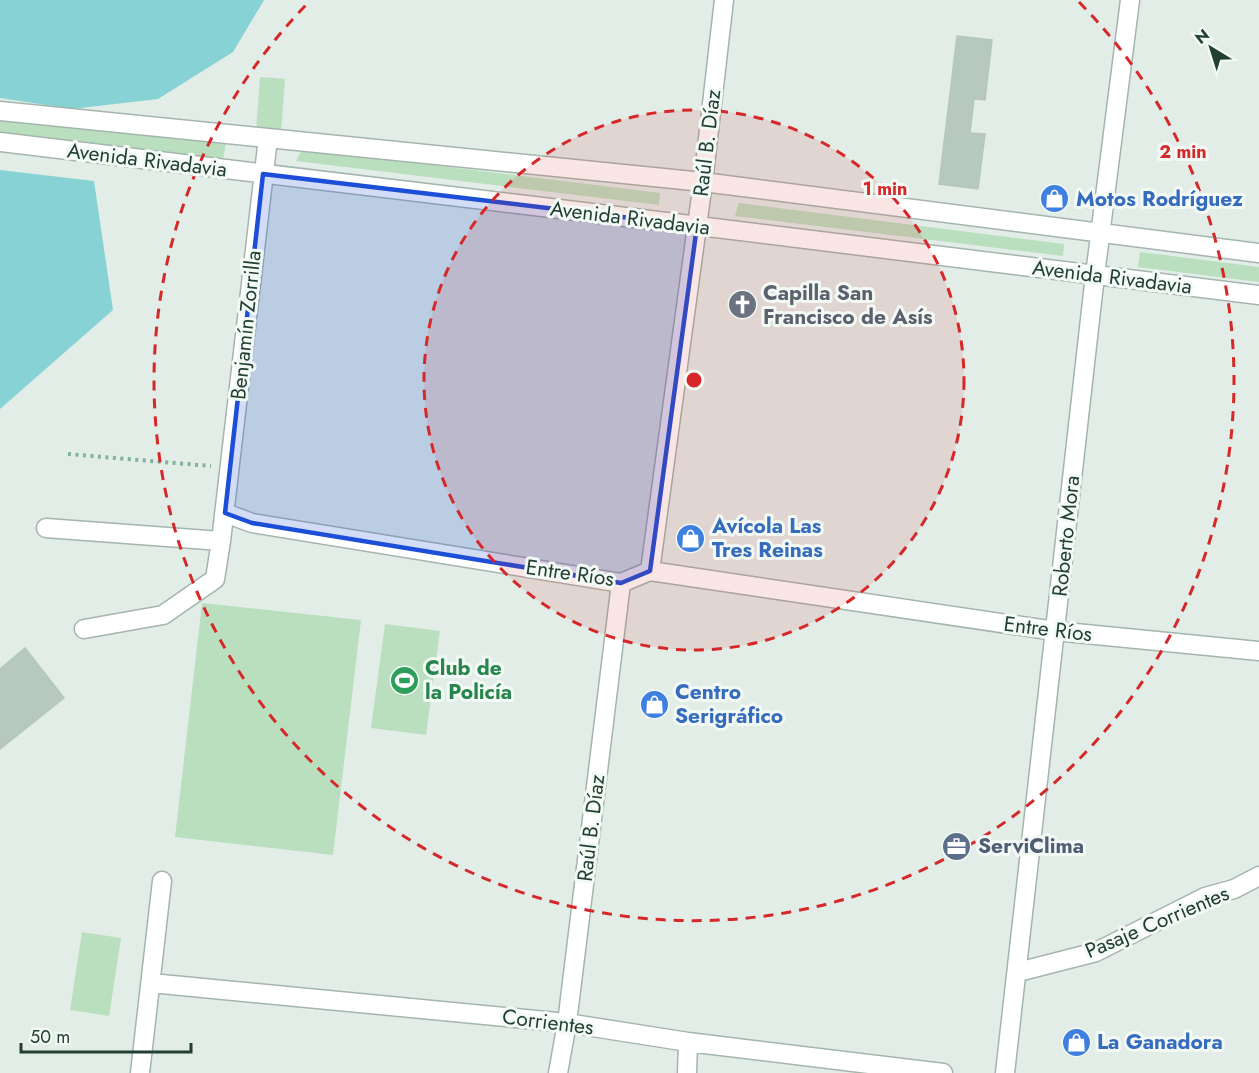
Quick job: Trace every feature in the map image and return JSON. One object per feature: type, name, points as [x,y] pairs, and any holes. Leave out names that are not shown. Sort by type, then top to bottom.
[{"type":"street","name":"Raúl B. Díaz","points":[[650,571],[703,182],[724,0]]},
{"type":"street","name":"Roberto Mora","points":[[1005,1073],[1095,275],[1130,0]]},
{"type":"street","name":"Avenida Rivadavia","points":[[0,111],[703,182],[1259,253]]},
{"type":"street","name":"Benjamín Zorrilla","points":[[225,513],[268,138]]},
{"type":"street","name":"Avenida Rivadavia","points":[[0,142],[1259,295]]},
{"type":"street","name":"Entre Ríos","points":[[225,513],[252,523],[621,583],[650,571],[1055,631],[1259,651]]},
{"type":"street","points":[[84,629],[163,615],[215,579],[225,513]]},
{"type":"street","points":[[46,528],[221,541]]},
{"type":"street","name":"Raúl B. Díaz","points":[[558,1073],[567,1023],[621,583]]},
{"type":"street","name":"Pasaje Corrientes","points":[[1018,972],[1096,952],[1205,897],[1234,889],[1259,876]]},
{"type":"street","points":[[140,1073],[162,881]]},
{"type":"street","name":"Corrientes","points":[[151,983],[567,1023],[688,1042],[943,1073]]},
{"type":"street","points":[[687,1073],[688,1042]]},
{"type":"path","points":[[68,454],[230,468]]},
{"type":"highlighted area","points":[[263,174],[697,226],[650,571],[621,583],[252,523],[225,513]]},
{"type":"green space","points":[[260,77],[285,79],[281,132],[256,131]]},
{"type":"green space","points":[[0,117],[226,143],[223,159],[0,133]]},
{"type":"green space","points":[[302,149],[660,193],[659,205],[296,161]]},
{"type":"green space","points":[[739,203],[1064,244],[1063,256],[735,216]]},
{"type":"green space","points":[[1140,252],[1259,267],[1259,282],[1138,267]]},
{"type":"green space","points":[[202,603],[361,620],[333,855],[175,837]]},
{"type":"green space","points":[[385,624],[440,631],[426,735],[371,728]]},
{"type":"green space","points":[[82,932],[121,938],[109,1016],[70,1010]]},
{"type":"water","points":[[0,0],[264,0],[233,52],[158,99],[72,109],[0,98]]},
{"type":"water","points":[[0,170],[94,181],[113,310],[0,409]]},
{"type":"building","points":[[957,36],[992,40],[985,100],[974,99],[970,133],[985,134],[978,189],[939,184]]},
{"type":"building","points":[[25,648],[64,698],[0,749],[0,669]]},
{"type":"place","name":"Motos Rodríguez","points":[[1055,199]]},
{"type":"place","name":"Capilla San Francisco de Asís","points":[[742,305]]},
{"type":"place","name":"Avícola Las Tres Reinas","points":[[691,538]]},
{"type":"place","name":"Club de la Policía","points":[[404,680]]},
{"type":"place","name":"Centro Serigráfico","points":[[654,704]]},
{"type":"place","name":"ServiClima","points":[[957,846]]},
{"type":"place","name":"La Ganadora","points":[[1076,1042]]}]
